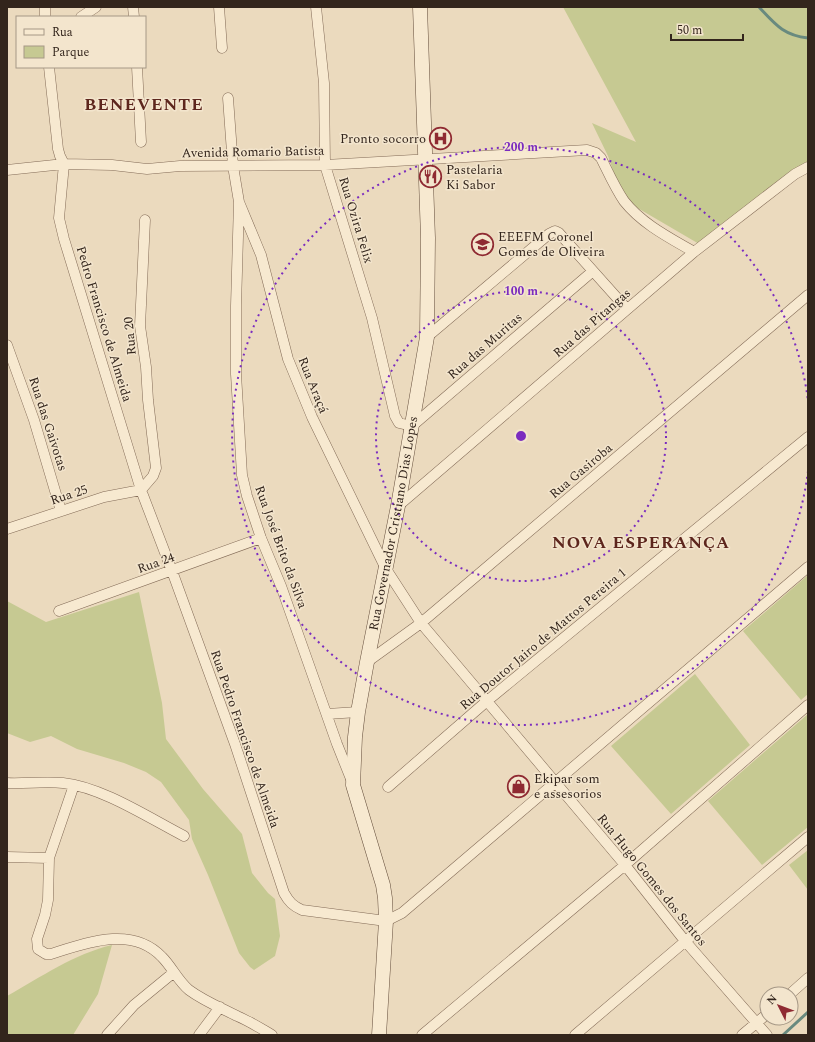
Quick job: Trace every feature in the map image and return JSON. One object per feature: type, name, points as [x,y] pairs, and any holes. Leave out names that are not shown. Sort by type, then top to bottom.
[{"type":"street","points":[[82,16],[96,7]]},
{"type":"street","points":[[219,7],[222,48]]},
{"type":"street","name":"Rua Ozira Felix","points":[[316,7],[324,83],[325,165],[372,318],[395,416],[399,422],[412,426]]},
{"type":"street","name":"Rua Governador Cristiano Dias Lopes","points":[[379,1035],[386,920],[385,898],[383,885],[353,785],[355,737],[358,712],[398,506],[428,337],[428,238],[420,7]]},
{"type":"street","points":[[49,68],[58,149],[64,164]]},
{"type":"street","points":[[137,68],[141,142]]},
{"type":"street","name":"Rua José Brito da Silva","points":[[228,98],[233,166],[239,202],[236,374],[242,475],[247,496],[261,538],[284,593],[353,785]]},
{"type":"street","name":"Avenida Romario Batista","points":[[7,170],[64,164],[112,165],[147,169],[180,166],[325,165],[587,150],[592,151],[600,158],[624,201],[641,218],[694,252]]},
{"type":"street","name":"Pedro Francisco de Almeida","points":[[64,164],[59,218],[72,267],[141,490]]},
{"type":"street","name":"Rua das Pitangas","points":[[398,506],[694,252],[795,174],[808,167]]},
{"type":"street","name":"Rua Araçá","points":[[239,202],[261,255],[275,303],[288,359],[312,417],[386,569]]},
{"type":"street","name":"Rua 20","points":[[141,490],[154,476],[156,468],[148,400],[146,367],[140,326],[145,220]]},
{"type":"street","points":[[428,337],[549,234],[555,231],[559,233],[627,309]]},
{"type":"street","name":"Rua das Muritas","points":[[412,426],[593,271]]},
{"type":"street","name":"Rua Gasiroba","points":[[368,662],[421,623],[808,295]]},
{"type":"street","name":"Rua das Gaivotas","points":[[7,345],[34,420],[61,511]]},
{"type":"street","name":"Rua Doutor Jairo de Mattos Pereira 1","points":[[388,787],[488,701],[808,437]]},
{"type":"street","name":"Rua 25","points":[[7,529],[104,497],[141,490]]},
{"type":"street","name":"Rua Pedro Francisco de Almeida","points":[[141,490],[235,744],[284,893],[289,902],[302,910],[386,920]]},
{"type":"street","name":"Rua 24","points":[[59,611],[261,538]]},
{"type":"street","points":[[386,920],[396,917],[408,908],[808,567]]},
{"type":"street","name":"Rua Hugo Gomes dos Santos","points":[[386,569],[421,623],[625,865],[685,941],[766,1034]]},
{"type":"street","points":[[422,1035],[625,865],[808,705]]},
{"type":"street","points":[[327,714],[358,712]]},
{"type":"street","points":[[7,783],[50,783],[74,785],[99,793],[184,836]]},
{"type":"street","points":[[74,785],[49,858],[48,900],[37,939],[38,949],[46,954],[51,954],[101,940],[119,939],[132,940],[146,945],[163,958],[173,973],[188,989],[200,997],[272,1035]]},
{"type":"street","points":[[575,1035],[808,837]]},
{"type":"street","points":[[7,857],[49,858]]},
{"type":"street","points":[[107,1035],[134,1005],[173,973]]},
{"type":"street","points":[[799,986],[808,978]]},
{"type":"street","points":[[199,1035],[220,1007]]},
{"type":"street","points":[[742,1035],[757,1022]]},
{"type":"green space","points":[[563,7],[808,7],[808,170],[706,248],[629,203],[617,182],[608,156],[592,123],[636,142]]},
{"type":"green space","points":[[808,575],[808,694],[801,700],[743,631]]},
{"type":"green space","points":[[139,592],[162,703],[166,739],[203,789],[242,834],[252,873],[268,893],[275,899],[280,936],[275,956],[254,970],[239,953],[192,839],[189,820],[161,782],[146,772],[124,763],[77,749],[51,736],[30,742],[7,733],[7,601],[46,622]]},
{"type":"green space","points":[[695,674],[750,745],[671,814],[611,746]]},
{"type":"green space","points":[[808,714],[808,827],[762,865],[708,801]]},
{"type":"green space","points":[[808,850],[808,890],[789,865]]},
{"type":"green space","points":[[112,945],[98,994],[73,1035],[7,1035],[7,996],[71,960]]},
{"type":"waterway","points":[[759,7],[780,28],[799,37],[808,38]]},
{"type":"waterway","points":[[783,1035],[808,1012]]},
{"type":"place","name":"Pronto socorro","points":[[441,139]]},
{"type":"place","name":"Pastelaria Ki Sabor","points":[[431,177]]},
{"type":"place","name":"EEEFM Coronel Gomes de Oliveira","points":[[482,244]]},
{"type":"place","name":"Ekipar som e assesorios","points":[[518,786]]},
{"type":"district","name":"BENEVENTE","points":[[144,105]]},
{"type":"district","name":"NOVA ESPERANÇA","points":[[641,543]]}]
